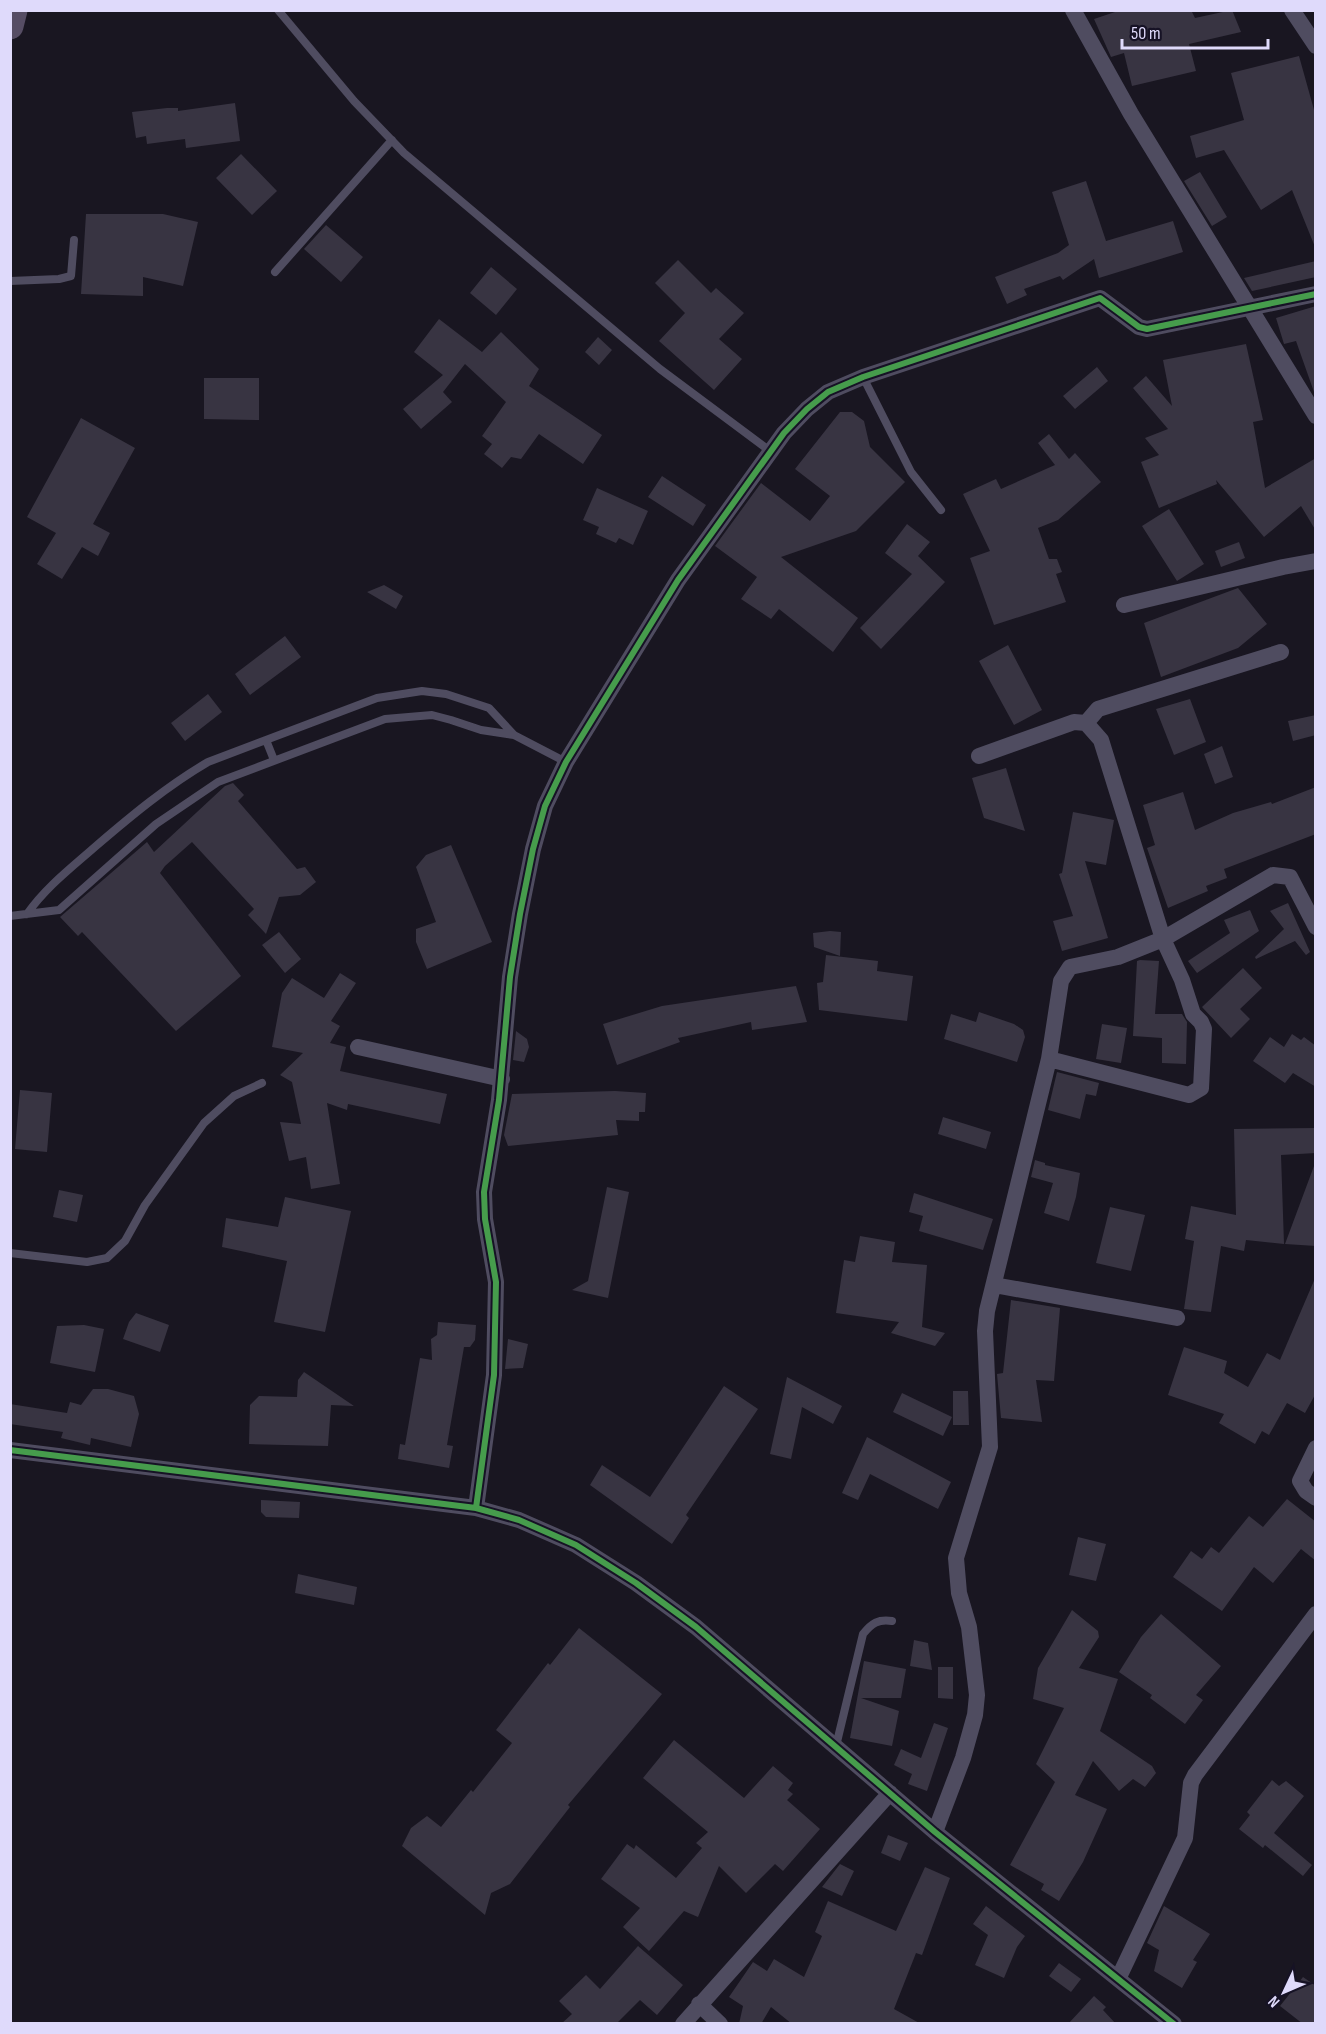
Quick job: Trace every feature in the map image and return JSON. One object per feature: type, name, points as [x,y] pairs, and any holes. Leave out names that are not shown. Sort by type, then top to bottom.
[{"type":"main road","points":[[10,26],[14,10]]},
{"type":"street","points":[[1073,10],[1131,114],[1316,416]]},
{"type":"street","points":[[1292,10],[1316,46]]},
{"type":"street","points":[[476,1508],[494,1376],[496,1282],[485,1219],[484,1192],[502,1079],[510,978],[533,849],[545,806],[566,762],[678,580],[770,451],[807,409],[828,393],[863,377],[1100,298],[1139,327],[1147,329],[1250,310],[1316,294]]},
{"type":"street","points":[[1124,605],[1316,561]]},
{"type":"street","points":[[1086,723],[1098,709],[1281,652]]},
{"type":"street","points":[[979,756],[1074,722],[1086,723],[1101,740],[1163,939],[1182,980],[1193,1014],[1204,1029],[1201,1088],[1189,1095],[1049,1059]]},
{"type":"street","points":[[935,1832],[963,1758],[975,1715],[977,1695],[969,1627],[959,1593],[956,1558],[990,1447],[985,1331],[1049,1059],[1065,973],[1070,967],[1118,957],[1163,939],[1273,875],[1290,877],[1316,927]]},
{"type":"street","points":[[358,1047],[502,1079]]},
{"type":"street","points":[[994,1285],[1177,1318]]},
{"type":"street","points":[[1316,1448],[1300,1481],[1305,1491],[1316,1498]]},
{"type":"street","points":[[10,1450],[476,1508],[546,1530],[611,1566],[696,1627],[935,1832],[1174,2024]]},
{"type":"street","points":[[1118,1979],[1185,1838],[1191,1783],[1195,1775],[1316,1614]]},
{"type":"street","points":[[682,2024],[890,1793]]},
{"type":"street","points":[[699,2004],[720,2024]]},
{"type":"lane","points":[[278,10],[354,101],[443,188],[660,369],[770,451]]},
{"type":"lane","points":[[274,272],[392,140]]},
{"type":"lane","points":[[10,281],[59,279],[71,276],[74,240]]},
{"type":"lane","points":[[863,377],[911,472],[941,510]]},
{"type":"lane","points":[[27,914],[44,891],[139,809],[208,762],[376,698],[422,691],[446,694],[489,708],[514,735]]},
{"type":"lane","points":[[10,916],[59,910],[156,824],[201,792],[274,760],[385,719],[432,716],[481,730],[514,735],[566,762]]},
{"type":"lane","points":[[266,740],[274,760]]},
{"type":"lane","points":[[10,1253],[87,1262],[107,1258],[125,1241],[145,1205],[204,1123],[234,1096],[262,1083]]},
{"type":"lane","points":[[836,1746],[863,1634],[872,1623],[883,1620],[892,1621]]},
{"type":"building","points":[[1121,10],[1191,10],[1195,18],[1232,10],[1241,32],[1189,44],[1196,71],[1132,86],[1124,53],[1111,57],[1094,19]]},
{"type":"building","points":[[1299,56],[1316,117],[1315,247],[1292,190],[1261,210],[1224,150],[1196,158],[1190,136],[1244,120],[1231,73]]},
{"type":"building","points":[[235,103],[240,141],[186,148],[185,139],[147,144],[146,136],[136,138],[132,112],[167,108],[178,108],[178,111]]},
{"type":"building","points":[[241,154],[277,191],[252,215],[216,178]]},
{"type":"building","points":[[1200,172],[1227,217],[1212,226],[1184,181]]},
{"type":"building","points":[[1086,181],[1106,241],[1173,221],[1183,252],[1099,278],[1094,259],[1063,280],[1060,276],[1024,289],[1027,295],[1007,304],[995,277],[1058,253],[1069,245],[1052,192]]},
{"type":"building","points":[[86,214],[163,214],[198,222],[183,286],[143,277],[143,296],[81,294]]},
{"type":"building","points":[[326,225],[363,257],[341,282],[304,249]]},
{"type":"building","points":[[678,260],[711,293],[716,288],[744,313],[719,339],[742,359],[714,390],[659,341],[685,313],[655,283]]},
{"type":"building","points":[[1316,261],[1316,277],[1252,291],[1244,278]]},
{"type":"building","points":[[491,267],[517,289],[496,315],[470,293]]},
{"type":"building","points":[[1316,306],[1316,392],[1314,392],[1296,341],[1284,344],[1276,318]]},
{"type":"building","points":[[439,319],[482,352],[501,332],[539,369],[529,386],[602,435],[583,464],[539,434],[521,459],[511,457],[502,468],[484,454],[492,444],[482,436],[506,402],[465,364],[443,392],[452,402],[421,429],[403,409],[443,375],[414,352]]},
{"type":"building","points":[[598,337],[612,350],[599,365],[585,352]]},
{"type":"building","points":[[1246,344],[1263,420],[1253,422],[1265,488],[1316,458],[1316,531],[1301,506],[1264,537],[1216,480],[1217,484],[1159,508],[1141,462],[1159,455],[1145,438],[1168,429],[1133,388],[1146,376],[1172,406],[1163,360]]},
{"type":"building","points":[[1097,367],[1108,381],[1075,409],[1063,396]]},
{"type":"building","points":[[204,378],[259,378],[259,420],[204,419]]},
{"type":"building","points":[[840,412],[852,412],[864,421],[870,447],[905,482],[856,531],[781,557],[858,618],[833,652],[779,609],[771,619],[741,599],[757,577],[715,546],[761,483],[810,521],[830,496],[795,469]]},
{"type":"building","points":[[81,418],[135,448],[93,524],[110,533],[98,556],[82,547],[62,579],[37,564],[56,533],[27,517]]},
{"type":"building","points":[[1049,434],[1069,459],[1075,453],[1101,482],[1058,520],[1038,528],[1049,559],[1057,559],[1062,572],[1056,574],[1066,602],[994,625],[970,558],[990,551],[963,494],[996,479],[1001,489],[1055,465],[1038,443]]},
{"type":"building","points":[[662,476],[706,505],[693,526],[648,497]]},
{"type":"building","points":[[597,488],[648,511],[633,545],[619,538],[616,543],[596,534],[599,527],[583,520]]},
{"type":"building","points":[[1169,509],[1204,564],[1177,581],[1142,526]]},
{"type":"building","points":[[907,524],[930,542],[918,556],[945,582],[881,649],[860,628],[912,574],[885,553]]},
{"type":"building","points":[[1239,542],[1245,558],[1221,567],[1215,551]]},
{"type":"building","points":[[384,585],[403,596],[396,609],[367,592]]},
{"type":"building","points":[[1238,588],[1267,624],[1238,648],[1161,677],[1144,623]]},
{"type":"building","points":[[285,636],[301,657],[250,695],[235,674]]},
{"type":"building","points":[[1008,645],[1042,710],[1014,725],[979,661]]},
{"type":"building","points":[[208,694],[222,712],[185,741],[171,723]]},
{"type":"building","points":[[1190,699],[1206,742],[1174,755],[1156,709]]},
{"type":"building","points":[[1316,715],[1316,735],[1293,741],[1288,721]]},
{"type":"building","points":[[1222,746],[1233,777],[1215,784],[1204,754]]},
{"type":"building","points":[[1006,768],[1025,831],[984,818],[972,778]]},
{"type":"building","points":[[233,783],[244,795],[238,801],[297,869],[305,867],[316,882],[300,895],[279,897],[266,934],[248,915],[254,909],[192,842],[165,866],[160,873],[241,976],[176,1031],[82,932],[78,936],[60,917],[147,842],[154,852],[225,786]]},
{"type":"building","points":[[1316,787],[1316,834],[1224,869],[1227,878],[1206,886],[1208,891],[1168,908],[1147,848],[1155,845],[1143,805],[1183,792],[1195,830],[1233,813],[1271,802],[1272,804]]},
{"type":"building","points":[[1073,812],[1114,820],[1106,865],[1085,861],[1108,938],[1062,951],[1053,921],[1073,916],[1059,874],[1062,873]]},
{"type":"building","points":[[451,845],[492,942],[427,969],[416,942],[416,929],[436,922],[416,867],[426,855]]},
{"type":"building","points":[[1288,903],[1310,952],[1306,955],[1295,941],[1256,959],[1255,957],[1284,929],[1270,911]]},
{"type":"building","points":[[1250,910],[1259,931],[1197,973],[1188,961],[1230,933],[1224,920]]},
{"type":"building","points":[[279,932],[301,959],[285,973],[262,945]]},
{"type":"building","points":[[841,932],[840,956],[814,947],[813,933]]},
{"type":"building","points":[[826,955],[878,961],[877,971],[913,976],[907,1021],[819,1010],[817,983],[823,982]]},
{"type":"building","points":[[1137,961],[1159,961],[1155,1014],[1182,1014],[1187,1022],[1186,1064],[1162,1063],[1162,1038],[1133,1036]]},
{"type":"building","points":[[1243,968],[1262,988],[1240,1009],[1250,1019],[1231,1038],[1202,1007]]},
{"type":"building","points":[[340,973],[356,983],[331,1021],[340,1026],[330,1043],[346,1047],[340,1071],[447,1094],[440,1124],[348,1104],[347,1110],[327,1103],[340,1184],[311,1189],[306,1157],[289,1161],[280,1122],[301,1124],[292,1082],[280,1075],[303,1053],[272,1047],[282,993],[292,978],[324,998]]},
{"type":"building","points":[[796,986],[807,1022],[752,1030],[751,1022],[678,1038],[680,1042],[617,1065],[603,1024],[662,1006]]},
{"type":"building","points":[[979,1012],[1014,1024],[1023,1030],[1025,1037],[1017,1062],[944,1039],[951,1014],[976,1022]]},
{"type":"building","points":[[1102,1024],[1127,1028],[1121,1063],[1096,1059]]},
{"type":"building","points":[[516,1031],[527,1039],[529,1047],[524,1062],[513,1060]]},
{"type":"building","points":[[1292,1034],[1301,1040],[1304,1037],[1316,1046],[1316,1087],[1293,1073],[1285,1083],[1253,1061],[1270,1037],[1284,1047]]},
{"type":"building","points":[[1057,1072],[1099,1083],[1096,1096],[1086,1094],[1080,1119],[1048,1110]]},
{"type":"building","points":[[20,1090],[52,1093],[47,1152],[15,1149]]},
{"type":"building","points":[[615,1091],[646,1093],[645,1112],[639,1112],[639,1121],[616,1120],[618,1135],[508,1146],[504,1135],[512,1094]]},
{"type":"building","points":[[943,1117],[991,1132],[986,1149],[938,1134]]},
{"type":"building","points":[[1316,1128],[1316,1153],[1281,1155],[1284,1244],[1246,1240],[1244,1251],[1221,1246],[1211,1312],[1184,1309],[1194,1241],[1185,1239],[1191,1206],[1236,1215],[1234,1129]]},
{"type":"building","points":[[1035,1160],[1045,1165],[1080,1173],[1069,1221],[1044,1213],[1053,1183],[1031,1177]]},
{"type":"building","points":[[1314,1166],[1316,1246],[1285,1244]]},
{"type":"building","points":[[607,1187],[629,1192],[608,1298],[572,1290],[588,1281]]},
{"type":"building","points":[[59,1190],[83,1195],[77,1222],[53,1217]]},
{"type":"building","points":[[914,1193],[993,1219],[983,1250],[919,1231],[923,1216],[909,1212]]},
{"type":"building","points":[[285,1197],[351,1211],[325,1332],[274,1322],[287,1261],[222,1247],[226,1218],[278,1227]]},
{"type":"building","points":[[1110,1207],[1145,1215],[1131,1271],[1096,1263]]},
{"type":"building","points":[[860,1236],[895,1242],[892,1262],[927,1265],[922,1327],[945,1333],[935,1346],[891,1333],[899,1322],[836,1313],[844,1260],[855,1262]]},
{"type":"building","points":[[1316,1276],[1316,1393],[1305,1413],[1287,1403],[1269,1435],[1262,1431],[1255,1444],[1219,1423],[1224,1414],[1168,1395],[1184,1347],[1227,1361],[1224,1373],[1248,1387],[1267,1353],[1280,1360]]},
{"type":"building","points":[[1011,1300],[1060,1308],[1054,1381],[1036,1380],[1042,1422],[1001,1418],[997,1374],[1003,1373]]},
{"type":"building","points":[[136,1313],[169,1325],[160,1352],[123,1339],[129,1322]]},
{"type":"building","points":[[438,1322],[476,1325],[475,1340],[470,1347],[464,1347],[447,1445],[453,1446],[449,1468],[398,1459],[400,1444],[405,1445],[420,1358],[432,1360],[431,1339],[437,1335]]},
{"type":"building","points":[[84,1325],[104,1329],[95,1372],[50,1363],[57,1326]]},
{"type":"building","points":[[508,1339],[528,1344],[523,1368],[505,1369]]},
{"type":"building","points":[[304,1372],[354,1406],[331,1405],[328,1446],[249,1444],[250,1405],[259,1396],[297,1397],[298,1380]]},
{"type":"building","points":[[787,1377],[842,1406],[833,1424],[802,1407],[791,1459],[770,1454]]},
{"type":"building","points":[[724,1386],[758,1409],[686,1515],[689,1518],[672,1544],[590,1485],[602,1465],[650,1497]]},
{"type":"building","points":[[93,1389],[108,1389],[134,1396],[139,1414],[131,1447],[91,1438],[90,1445],[61,1438],[63,1432],[10,1424],[10,1404],[67,1413],[70,1402],[81,1405]]},
{"type":"building","points":[[953,1391],[968,1391],[969,1425],[953,1425]]},
{"type":"building","points":[[902,1393],[952,1417],[943,1436],[893,1412]]},
{"type":"building","points":[[867,1437],[951,1482],[938,1509],[870,1474],[858,1500],[842,1493]]},
{"type":"building","points":[[1287,1499],[1316,1522],[1316,1561],[1301,1549],[1273,1583],[1254,1567],[1222,1611],[1173,1577],[1191,1551],[1202,1559],[1211,1547],[1219,1553],[1249,1516],[1263,1527]]},
{"type":"building","points":[[261,1500],[300,1502],[299,1518],[266,1517],[261,1512]]},
{"type":"building","points":[[1078,1537],[1106,1544],[1096,1581],[1069,1575]]},
{"type":"building","points":[[298,1574],[357,1587],[354,1605],[295,1593]]},
{"type":"building","points":[[1072,1610],[1098,1631],[1099,1637],[1079,1668],[1118,1679],[1100,1731],[1152,1766],[1156,1773],[1145,1787],[1133,1779],[1119,1791],[1093,1761],[1075,1795],[1107,1809],[1083,1862],[1059,1901],[1041,1890],[1044,1884],[1010,1865],[1055,1782],[1036,1764],[1064,1708],[1033,1699],[1038,1668]]},
{"type":"building","points":[[1161,1614],[1221,1666],[1196,1695],[1203,1700],[1185,1724],[1150,1698],[1152,1695],[1119,1672],[1141,1637]]},
{"type":"building","points":[[579,1628],[662,1694],[568,1805],[570,1807],[510,1884],[491,1893],[485,1915],[402,1846],[411,1828],[427,1816],[441,1827],[471,1790],[473,1792],[512,1743],[496,1730],[548,1663],[550,1665]]},
{"type":"building","points":[[914,1640],[928,1643],[932,1670],[910,1666]]},
{"type":"building","points":[[864,1661],[906,1669],[901,1698],[861,1698],[899,1711],[892,1746],[850,1738]]},
{"type":"building","points":[[938,1667],[953,1667],[953,1699],[938,1698]]},
{"type":"building","points":[[934,1723],[948,1728],[927,1791],[908,1784],[912,1774],[894,1765],[901,1749],[921,1758]]},
{"type":"building","points":[[674,1740],[744,1798],[773,1766],[793,1783],[788,1790],[793,1794],[787,1800],[820,1829],[783,1871],[775,1864],[746,1893],[719,1866],[698,1917],[684,1911],[649,1951],[623,1927],[640,1908],[601,1879],[627,1844],[634,1849],[636,1845],[676,1878],[702,1848],[696,1843],[708,1832],[643,1778]]},
{"type":"building","points":[[1272,1780],[1279,1786],[1286,1781],[1304,1796],[1274,1833],[1312,1865],[1303,1876],[1265,1845],[1263,1848],[1239,1829],[1250,1815],[1247,1812]]},
{"type":"building","points":[[888,1835],[908,1843],[900,1861],[881,1853]]},
{"type":"building","points":[[840,1864],[854,1871],[842,1896],[822,1887]]},
{"type":"building","points":[[925,1867],[950,1878],[922,1955],[916,1953],[894,2009],[921,2024],[792,2024],[771,2007],[761,2024],[739,2024],[743,2006],[729,1997],[753,1962],[767,1971],[774,1959],[804,1977],[822,1936],[815,1932],[828,1901],[896,1931]]},
{"type":"building","points":[[986,1906],[1025,1936],[1017,1947],[1004,1978],[975,1965],[988,1935],[973,1924]]},
{"type":"building","points":[[1164,1906],[1210,1934],[1193,1960],[1197,1962],[1182,1988],[1154,1971],[1159,1950],[1147,1943]]},
{"type":"building","points":[[638,1946],[683,1985],[657,2015],[640,2000],[616,2024],[561,2024],[572,2014],[559,2001],[586,1975],[600,1989]]},
{"type":"building","points":[[1059,1963],[1081,1979],[1071,1992],[1049,1976]]},
{"type":"building","points":[[1303,1977],[1316,1986],[1316,2024],[1303,2024],[1280,2006]]},
{"type":"building","points":[[1094,1996],[1106,2007],[1103,2010],[1116,2024],[1068,2024]]},
{"type":"cycle path","points":[[476,1508],[494,1375],[496,1282],[485,1219],[484,1192],[499,1100],[510,977],[533,849],[545,806],[566,762],[678,580],[784,433],[807,409],[828,392],[863,377],[1100,298],[1139,327],[1147,329],[1316,294]]},
{"type":"cycle path","points":[[10,1450],[476,1508],[519,1520],[576,1545],[636,1583],[696,1627],[935,1832],[1174,2024]]}]
